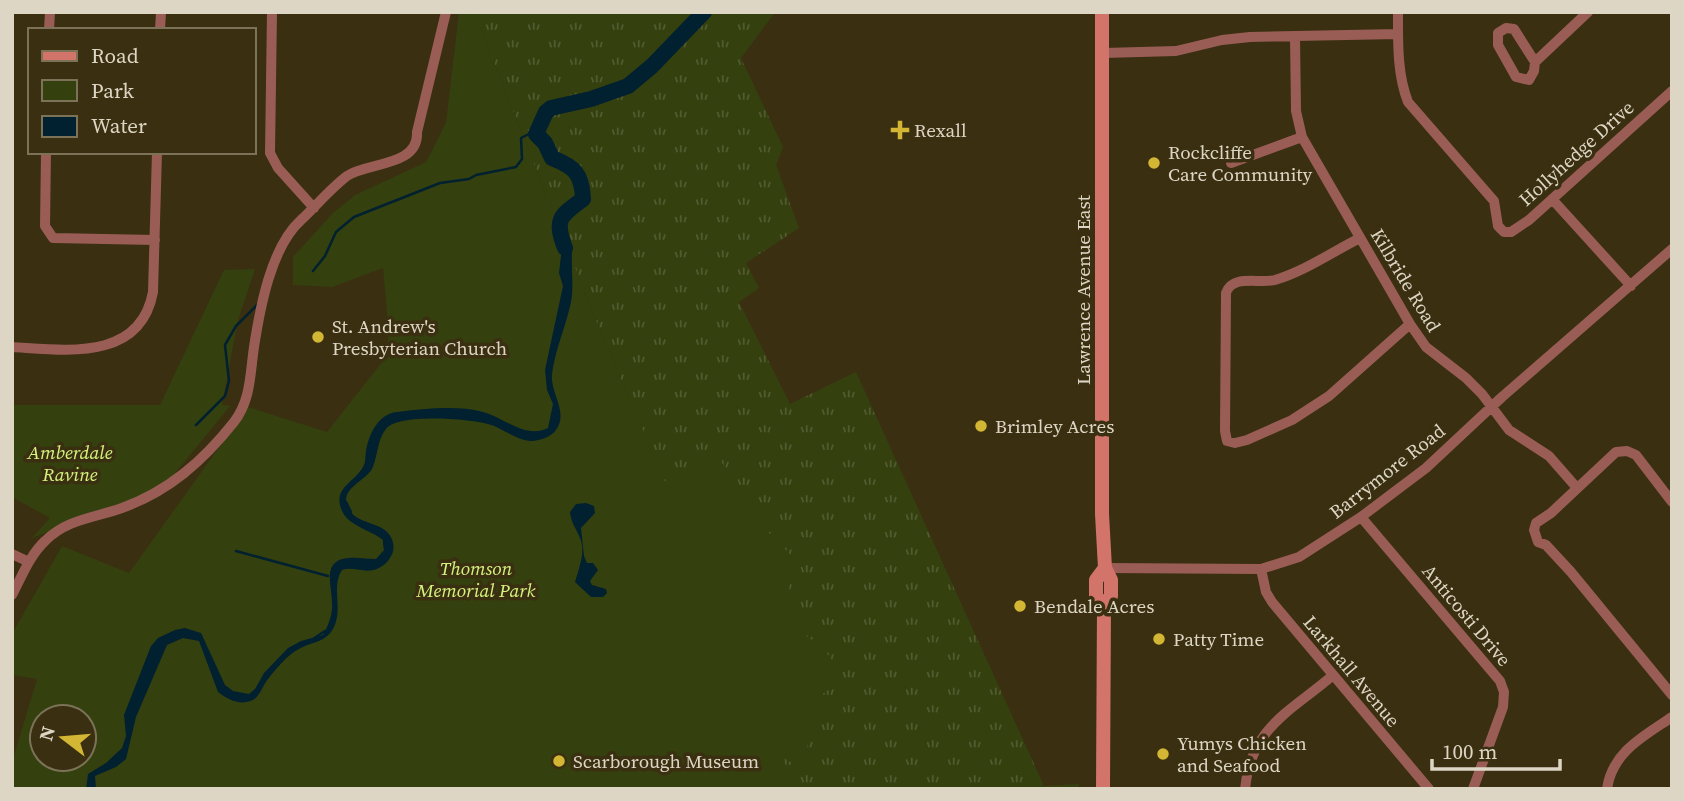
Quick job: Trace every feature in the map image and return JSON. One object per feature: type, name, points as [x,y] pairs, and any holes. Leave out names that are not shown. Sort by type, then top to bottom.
[{"type":"main road","name":"Lawrence Avenue East","points":[[1102,12],[1102,514],[1105,568],[1096,580],[1096,596],[1104,606],[1103,789]]},
{"type":"street","points":[[272,12],[270,153],[278,168],[314,208]]},
{"type":"street","points":[[12,595],[29,562],[44,541],[82,518],[122,508],[153,494],[208,454],[237,419],[248,396],[262,307],[280,248],[298,222],[347,176],[400,158],[413,147],[418,139],[417,132],[446,12]]},
{"type":"street","name":"Hollyhedge Drive","points":[[1398,12],[1400,68],[1408,102],[1494,201],[1498,226],[1504,232],[1517,228],[1552,199],[1672,91]]},
{"type":"street","points":[[1535,62],[1514,29],[1506,28],[1498,33],[1498,45],[1516,77],[1529,80],[1535,62],[1588,12]]},
{"type":"street","points":[[1104,53],[1176,51],[1238,38],[1398,34]]},
{"type":"street","name":"Kilbride Road","points":[[1295,37],[1296,111],[1302,137],[1410,324],[1426,347],[1466,378],[1509,430],[1549,456],[1577,488]]},
{"type":"street","points":[[1231,163],[1302,137]]},
{"type":"street","points":[[46,154],[45,226],[53,238],[155,240]]},
{"type":"street","points":[[12,347],[104,347],[129,335],[140,323],[151,303],[157,154]]},
{"type":"street","points":[[1552,199],[1631,286]]},
{"type":"street","points":[[1360,238],[1293,273],[1271,281],[1243,281],[1228,286],[1224,432],[1227,441],[1236,443],[1247,440],[1292,420],[1329,396],[1410,324]]},
{"type":"street","name":"Barrymore Road","points":[[1105,568],[1261,569],[1299,556],[1361,517],[1426,468],[1491,406],[1672,249]]},
{"type":"street","points":[[1672,502],[1636,455],[1626,451],[1616,453],[1599,471],[1536,523],[1535,538],[1546,545],[1571,572],[1672,695]]},
{"type":"street","name":"Anticosti Drive","points":[[1361,517],[1500,681],[1504,692],[1503,707],[1473,789]]},
{"type":"street","points":[[12,554],[29,562]]},
{"type":"street","name":"Larkhall Avenue","points":[[1261,569],[1266,592],[1272,602],[1429,789]]},
{"type":"street","points":[[1245,789],[1251,755],[1263,735],[1332,676]]},
{"type":"street","points":[[1607,789],[1611,772],[1624,750],[1672,717]]},
{"type":"green space","name":"Thomson Memorial Park","points":[[459,12],[474,12],[592,311],[669,491],[696,460],[713,457],[721,461],[737,488],[770,510],[773,523],[767,531],[790,554],[789,600],[794,628],[822,648],[833,661],[840,676],[833,687],[815,699],[812,734],[796,765],[782,757],[795,789],[12,789],[12,762],[28,709],[28,773],[98,773],[98,703],[30,703],[37,679],[12,675],[12,634],[62,546],[129,573],[248,407],[327,432],[383,361],[389,335],[383,268],[332,287],[293,285],[293,257],[333,213],[355,195],[426,162],[446,123]]},
{"type":"green space","points":[[474,12],[775,12],[741,58],[783,147],[776,165],[799,228],[746,263],[759,288],[739,302],[790,404],[856,372],[1044,786],[1079,784],[1078,789],[795,789],[592,311]]},
{"type":"green space","name":"Amberdale Ravine","points":[[255,269],[238,320],[222,405],[230,406],[163,488],[32,538],[50,518],[12,497],[12,405],[160,405],[224,270]]},
{"type":"water","points":[[562,247],[572,249],[571,302],[552,374],[561,416],[556,430],[542,439],[527,441],[488,424],[466,420],[419,419],[393,424],[386,429],[372,469],[350,490],[346,500],[354,516],[386,531],[393,541],[393,552],[387,562],[377,569],[342,570],[337,583],[336,620],[331,632],[323,639],[291,654],[268,679],[260,693],[248,702],[230,700],[218,692],[199,641],[183,638],[167,645],[136,717],[126,759],[116,767],[95,776],[96,789],[86,789],[88,774],[98,773],[98,768],[122,748],[126,736],[124,715],[151,646],[158,638],[185,628],[201,633],[225,685],[233,691],[249,694],[264,673],[288,648],[323,635],[332,611],[331,568],[340,560],[349,558],[376,559],[385,549],[385,542],[346,517],[342,511],[340,497],[345,486],[363,467],[372,432],[385,417],[397,412],[462,409],[483,412],[531,431],[548,428],[553,404],[547,390],[545,370],[563,286],[559,273]]},
{"type":"water","points":[[576,504],[594,506],[595,513],[581,528],[584,556],[587,563],[593,563],[598,570],[590,581],[592,585],[606,589],[607,593],[603,597],[591,597],[575,582],[582,543],[570,512]]},
{"type":"waterway","points":[[565,248],[560,230],[561,219],[583,199],[582,190],[576,172],[552,158],[545,143],[536,134],[546,112],[551,108],[591,99],[628,86],[652,66],[704,12]]},
{"type":"waterway","points":[[313,271],[325,256],[336,232],[354,217],[440,183],[516,167],[522,159],[521,138],[535,131]]},
{"type":"waterway","points":[[196,425],[225,396],[229,381],[225,345],[236,326],[258,304]]},
{"type":"waterway","points":[[346,502],[351,512]]},
{"type":"waterway","points":[[384,541],[385,549]]},
{"type":"waterway","points":[[236,551],[328,576]]},
{"type":"waterway","points":[[313,639],[325,631]]},
{"type":"place","name":"Rexall","points":[[900,130]]},
{"type":"place","name":"Rockcliffe Care Community","points":[[1154,163]]},
{"type":"place","name":"St. Andrew's Presbyterian Church","points":[[318,337]]},
{"type":"place","name":"Brimley Acres","points":[[981,426]]},
{"type":"place","name":"Bendale Acres","points":[[1020,606]]},
{"type":"place","name":"Patty Time","points":[[1159,639]]},
{"type":"place","name":"Yumys Chicken and Seafood","points":[[1163,754]]},
{"type":"place","name":"Scarborough Museum","points":[[559,761]]}]
